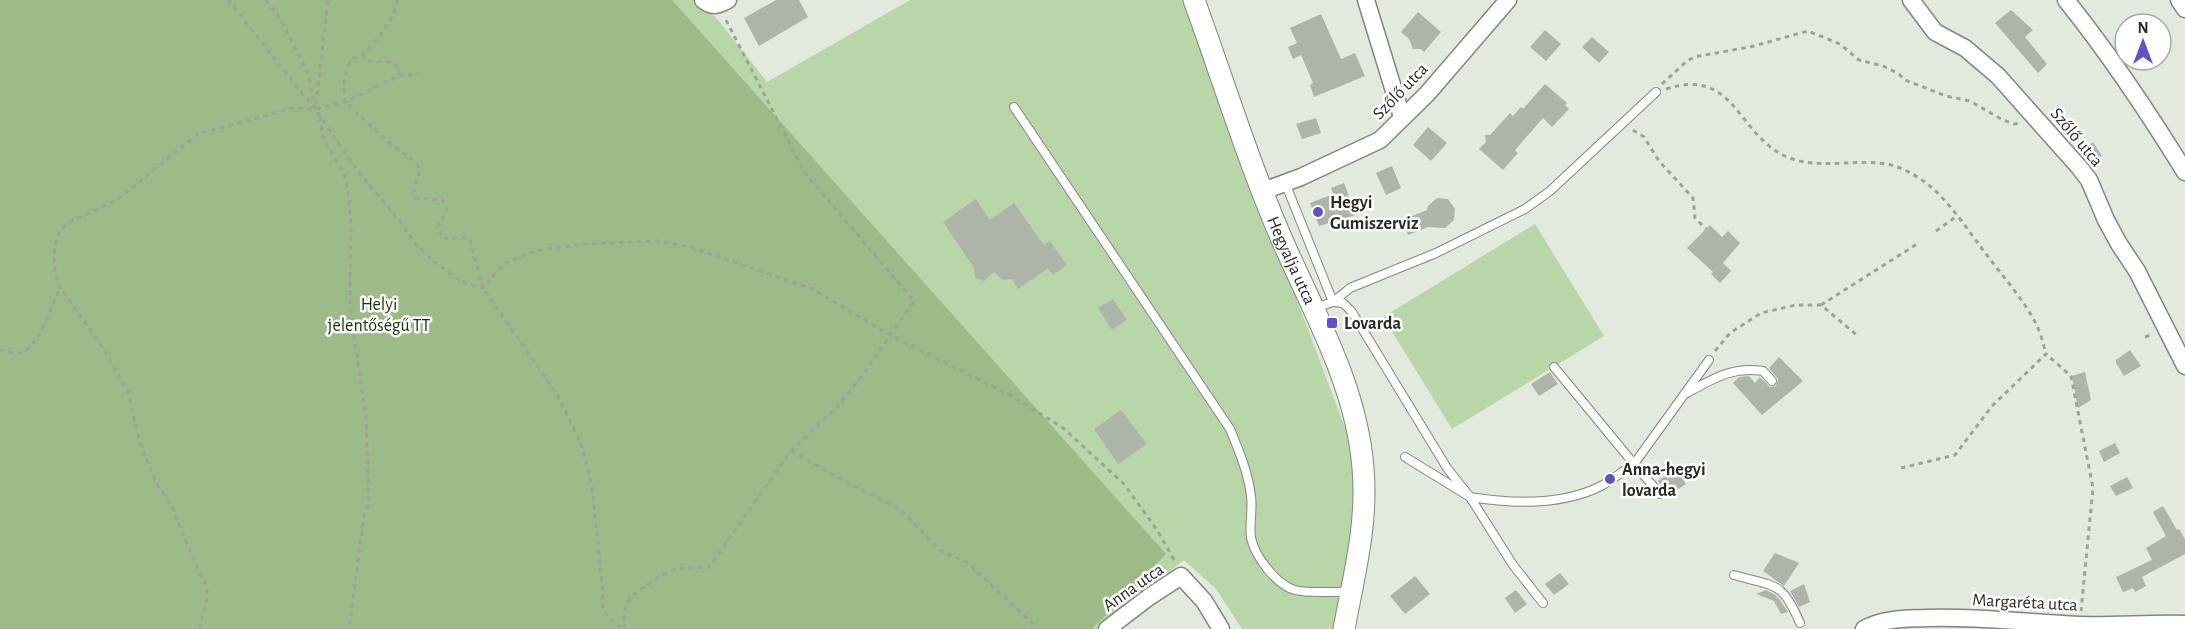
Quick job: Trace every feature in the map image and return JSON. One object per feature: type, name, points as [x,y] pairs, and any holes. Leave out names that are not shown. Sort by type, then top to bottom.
[{"type":"street","name":"Hegyalja utca","points":[[1194,0],[1272,187],[1286,250],[1324,305],[1358,432],[1363,467],[1362,540],[1344,629]]},
{"type":"street","points":[[1366,0],[1402,117]]},
{"type":"street","name":"Szőlő utca","points":[[1272,187],[1380,140],[1427,94],[1508,0]]},
{"type":"street","name":"Szőlő utca","points":[[1911,0],[1935,32],[1965,48],[1998,76],[2079,166],[2089,180],[2106,220],[2137,271],[2185,366]]},
{"type":"street","points":[[2066,0],[2103,45],[2130,84],[2185,172]]},
{"type":"street","points":[[2179,0],[2185,9]]},
{"type":"street","points":[[1181,576],[1204,602],[1221,629]]},
{"type":"street","name":"Anna utca","points":[[1107,629],[1181,576]]},
{"type":"street","name":"Margaréta utca","points":[[1864,629],[1875,623],[1891,619],[1945,617],[2078,626],[2185,624]]},
{"type":"lane","points":[[1324,305],[1350,288],[1436,253],[1524,209],[1550,191],[1656,92]]},
{"type":"lane","points":[[1014,107],[1230,429],[1244,464],[1252,497],[1251,538],[1267,568],[1280,581],[1294,590],[1351,592]]},
{"type":"lane","points":[[1324,305],[1343,303],[1352,312],[1448,468],[1470,497],[1513,565],[1543,603]]},
{"type":"lane","points":[[1406,457],[1470,497],[1524,502],[1565,498],[1602,486],[1634,464],[1709,360]]},
{"type":"lane","points":[[1554,367],[1660,494]]},
{"type":"lane","points":[[1684,394],[1739,369],[1763,371],[1772,381]]},
{"type":"lane","points":[[1734,575],[1780,588],[1790,599],[1800,623]]},
{"type":"path","points":[[228,0],[320,115],[360,174],[399,220],[417,246],[435,263],[462,282],[483,288]]},
{"type":"path","points":[[266,0],[280,18],[308,73],[315,109]]},
{"type":"path","points":[[315,109],[328,0]]},
{"type":"path","points":[[397,0],[397,7],[385,27],[363,54],[351,61],[344,83],[345,102],[392,145],[417,163],[420,171],[413,192],[416,198],[443,200],[447,210],[438,227],[443,239],[464,237],[470,240],[483,288],[558,396],[580,441],[592,486],[603,609],[612,621],[624,629]]},
{"type":"path","points":[[624,629],[625,606],[635,593],[666,573],[684,568],[709,567],[790,451],[835,409],[862,376],[914,301],[804,172],[716,2]]},
{"type":"path","points":[[1656,92],[1674,71],[1688,60],[1750,47],[1808,31],[1840,44],[1858,60],[1883,66],[1899,74],[1905,80],[1946,96],[1974,102],[2003,120],[2014,124],[2033,120],[2041,124]]},
{"type":"path","points":[[363,54],[366,61],[393,62],[399,69],[399,75]]},
{"type":"path","points":[[200,629],[208,589],[171,503],[156,483],[140,443],[129,392],[103,348],[60,287],[55,272],[54,253],[61,229],[70,222],[117,200],[198,134],[293,108],[315,109],[345,102],[399,75],[418,74]]},
{"type":"path","points":[[1656,92],[1679,85],[1699,84],[1719,92],[1759,137],[1782,154],[1807,162],[1879,163],[1908,171],[1932,188],[1957,216],[2035,321],[2046,354],[2071,376],[2092,489],[2078,626]]},
{"type":"path","points":[[320,115],[323,138],[344,174],[347,185],[351,223],[350,308],[366,417],[369,503],[364,514],[349,629]]},
{"type":"path","points":[[1617,127],[1629,126],[1644,137],[1659,161],[1694,198],[1695,218],[1706,229]]},
{"type":"path","points":[[1936,231],[1957,216]]},
{"type":"path","points":[[483,288],[504,264],[535,251],[583,244],[657,241],[690,247],[813,289],[890,335],[1006,393],[1062,427],[1124,484],[1157,530],[1181,576]]},
{"type":"path","points":[[1709,360],[1730,333],[1761,313],[1796,305],[1821,305],[1917,244]]},
{"type":"path","points":[[0,350],[19,353],[27,350],[44,325],[60,287]]},
{"type":"path","points":[[1821,305],[1858,336]]},
{"type":"path","points":[[1901,468],[1955,455],[1992,406],[2046,354]]},
{"type":"path","points":[[790,451],[900,509],[941,551],[968,563],[1035,629]]},
{"type":"green space","name":"Helyi jelentőségű TT","points":[[0,0],[698,0],[719,21],[767,82],[910,0],[1184,0],[1356,457],[1352,532],[1333,629],[1242,629],[1216,589],[1184,560],[1097,629],[0,629]]},
{"type":"green space","name":"Helyi jelentőségű TT","points":[[0,0],[672,0],[1166,554],[1092,629],[0,629]]},
{"type":"green space","points":[[1535,224],[1604,336],[1452,429],[1383,317]]},
{"type":"building","points":[[776,0],[799,0],[808,17],[759,46],[744,18]]},
{"type":"building","points":[[2011,10],[2033,30],[2025,37],[2047,64],[2038,73],[1995,23]]},
{"type":"building","points":[[1418,12],[1441,32],[1424,52],[1421,49],[1413,49],[1409,39],[1401,32]]},
{"type":"building","points":[[1321,14],[1341,59],[1355,53],[1365,76],[1314,97],[1310,85],[1313,83],[1301,55],[1293,59],[1288,47],[1297,43],[1290,28]]},
{"type":"building","points":[[1545,30],[1561,44],[1546,61],[1530,47]]},
{"type":"building","points":[[1592,37],[1609,52],[1599,63],[1582,47]]},
{"type":"building","points":[[1545,84],[1567,103],[1565,105],[1569,109],[1552,127],[1543,118],[1515,150],[1518,153],[1503,170],[1479,149],[1486,142],[1485,135],[1490,135],[1510,113],[1513,116],[1521,107],[1523,109]]},
{"type":"building","points":[[1316,118],[1321,133],[1302,139],[1296,124]]},
{"type":"building","points":[[1428,127],[1447,143],[1431,161],[1413,145]]},
{"type":"building","points":[[2093,142],[2102,156],[2090,163],[2082,149]]},
{"type":"building","points":[[1392,166],[1401,188],[1386,195],[1376,173]]},
{"type":"building","points":[[1344,183],[1356,215],[1319,226],[1310,203],[1331,195],[1333,193],[1331,188]]},
{"type":"building","points":[[1437,198],[1448,199],[1455,209],[1454,220],[1445,228],[1428,227],[1408,235],[1402,220],[1427,210]]},
{"type":"building","points":[[976,199],[990,220],[1014,203],[1044,245],[1050,241],[1067,265],[1053,275],[1048,268],[1018,289],[1012,279],[1003,280],[994,272],[984,281],[975,278],[974,268],[943,222]]},
{"type":"building","points":[[1710,225],[1722,237],[1728,231],[1740,243],[1723,263],[1731,271],[1720,283],[1711,274],[1713,272],[1687,248]]},
{"type":"building","points":[[1113,299],[1127,320],[1112,330],[1098,308]]},
{"type":"building","points":[[2130,350],[2141,366],[2124,376],[2116,360]]},
{"type":"building","points":[[1779,357],[1803,381],[1762,415],[1733,383],[1739,377],[1749,376],[1755,383],[1760,377],[1770,387],[1776,386],[1778,379],[1769,368]]},
{"type":"building","points":[[1550,372],[1558,384],[1539,396],[1531,384]]},
{"type":"building","points":[[2085,372],[2091,400],[2078,408],[2072,376]]},
{"type":"building","points":[[1121,410],[1147,444],[1118,464],[1094,429]]},
{"type":"building","points":[[2115,443],[2120,453],[2104,462],[2099,451]]},
{"type":"building","points":[[1675,469],[1686,484],[1669,495],[1658,481]]},
{"type":"building","points":[[2127,477],[2133,488],[2116,496],[2110,486]]},
{"type":"building","points":[[2163,506],[2185,539],[2185,554],[2142,577],[2146,586],[2135,592],[2133,588],[2123,592],[2116,577],[2152,560],[2146,548],[2166,536],[2153,512]]},
{"type":"building","points":[[1775,553],[1799,563],[1784,586],[1763,571]]},
{"type":"building","points":[[1560,573],[1569,584],[1554,595],[1545,584]]},
{"type":"building","points":[[1415,576],[1430,594],[1405,614],[1390,596]]},
{"type":"building","points":[[1804,584],[1810,602],[1799,607],[1790,591]]},
{"type":"building","points":[[1516,590],[1527,604],[1515,613],[1505,598]]},
{"type":"building","points":[[1766,590],[1777,596],[1776,599],[1778,597],[1788,612],[1781,614],[1774,601],[1756,594]]},
{"type":"place","name":"Hegyi Gumiszerviz","points":[[1318,212]]},
{"type":"place","name":"Lovarda","points":[[1332,323]]},
{"type":"place","name":"Anna-hegyi lovarda","points":[[1610,479]]}]
